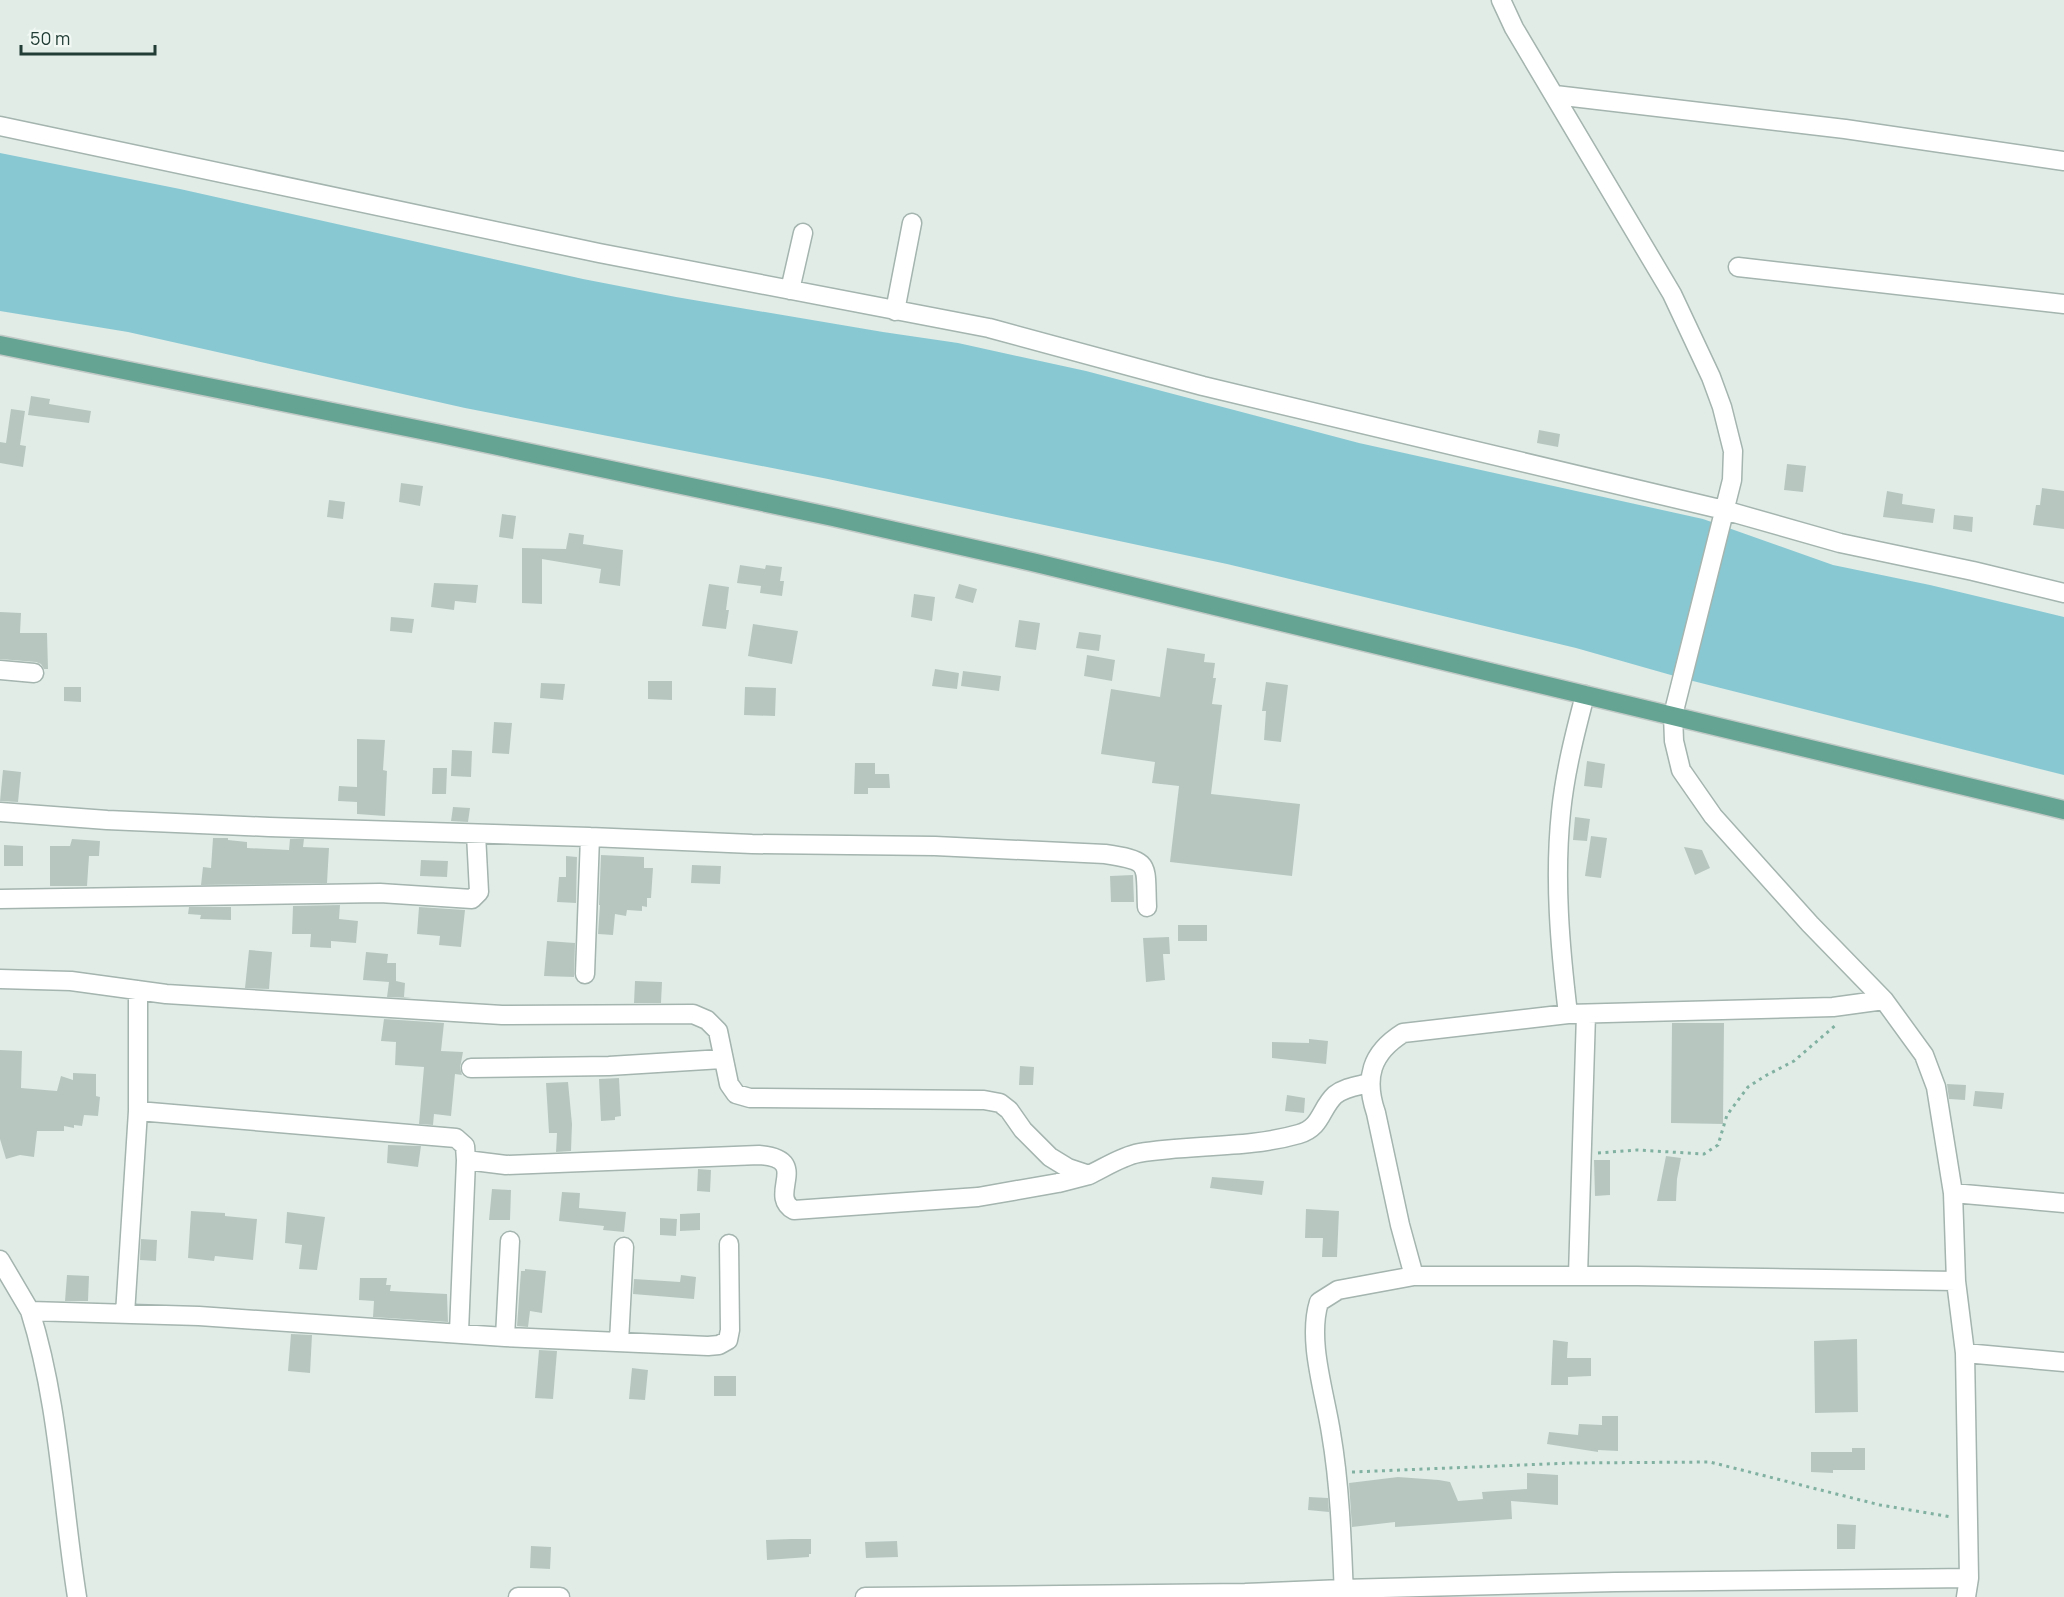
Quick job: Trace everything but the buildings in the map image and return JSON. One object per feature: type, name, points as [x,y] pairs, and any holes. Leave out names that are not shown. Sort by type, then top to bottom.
[{"type":"main road","points":[[0,345],[822,514],[2064,810]]},
{"type":"street","points":[[1501,0],[1514,28],[1672,294],[1712,377],[1733,451],[1732,480],[1673,715],[1674,741],[1681,770],[1713,816],[1810,924],[1884,1000],[1924,1055],[1936,1087],[1953,1193],[1956,1281],[1965,1353],[1969,1578],[1966,1597]]},
{"type":"street","points":[[1555,95],[1845,129],[2064,161]]},
{"type":"street","points":[[0,126],[599,252],[988,328],[1203,386],[1840,543],[2064,593]]},
{"type":"street","points":[[895,311],[912,224]]},
{"type":"street","points":[[790,290],[803,233]]},
{"type":"street","points":[[1738,267],[2064,304]]},
{"type":"street","points":[[2028,584],[2064,580]]},
{"type":"street","points":[[0,670],[34,673]]},
{"type":"street","points":[[1578,1276],[1581,1154],[1577,1014],[1562,964],[1558,875],[1561,811],[1570,749],[1585,695]]},
{"type":"street","points":[[0,812],[107,820],[752,844],[935,846],[1105,854],[1128,857],[1140,862],[1145,868],[1148,907]]},
{"type":"street","points":[[0,899],[380,893],[472,899],[479,892],[476,834]]},
{"type":"street","points":[[585,974],[590,837]]},
{"type":"street","points":[[0,979],[71,981],[166,994],[502,1015],[693,1014],[707,1020],[718,1031],[729,1084],[736,1094],[750,1098],[984,1100],[1000,1103],[1009,1110],[1023,1130],[1050,1157],[1068,1168],[1089,1175]]},
{"type":"street","points":[[125,1314],[138,1111],[138,990]]},
{"type":"street","points":[[1414,1276],[1400,1225],[1371,1097],[1370,1083],[1373,1065],[1384,1048],[1403,1033],[1577,1014],[1833,1007],[1884,1000]]},
{"type":"street","points":[[471,1068],[609,1066],[722,1059]]},
{"type":"street","points":[[466,1160],[506,1165],[774,1156],[786,1165],[786,1201],[794,1210],[978,1197],[1058,1183],[1089,1175],[1137,1153],[1263,1140],[1297,1134],[1309,1130],[1318,1123],[1336,1095],[1344,1089],[1370,1083]]},
{"type":"street","points":[[138,1111],[456,1138],[465,1146],[466,1160],[459,1332]]},
{"type":"street","points":[[1953,1193],[2064,1203]]},
{"type":"street","points":[[505,1337],[510,1241]]},
{"type":"street","points":[[30,1311],[199,1316],[459,1332],[505,1337],[719,1345],[728,1340],[730,1330],[729,1244]]},
{"type":"street","points":[[619,1342],[624,1247]]},
{"type":"street","points":[[0,1260],[30,1311],[39,1339],[49,1392],[77,1597]]},
{"type":"street","points":[[1344,1593],[1332,1434],[1317,1353],[1315,1314],[1318,1302],[1338,1290],[1414,1276],[1956,1281]]},
{"type":"street","points":[[1965,1353],[2064,1362]]},
{"type":"street","points":[[865,1597],[1344,1593],[1614,1582],[1969,1578]]},
{"type":"street","points":[[518,1597],[560,1597]]},
{"type":"path","points":[[1581,1154],[1637,1150],[1704,1154],[1711,1151],[1718,1146],[1727,1115],[1748,1087],[1794,1061],[1813,1047],[1859,1004]]},
{"type":"path","points":[[1335,1473],[1571,1463],[1710,1462],[1880,1505],[1968,1521]]},
{"type":"water","points":[[0,153],[180,189],[583,279],[676,297],[958,343],[1086,371],[1359,443],[1703,519],[1833,565],[2064,617],[2064,775],[1685,679],[1576,648],[1227,564],[828,479],[465,408],[128,332],[0,311]]}]
